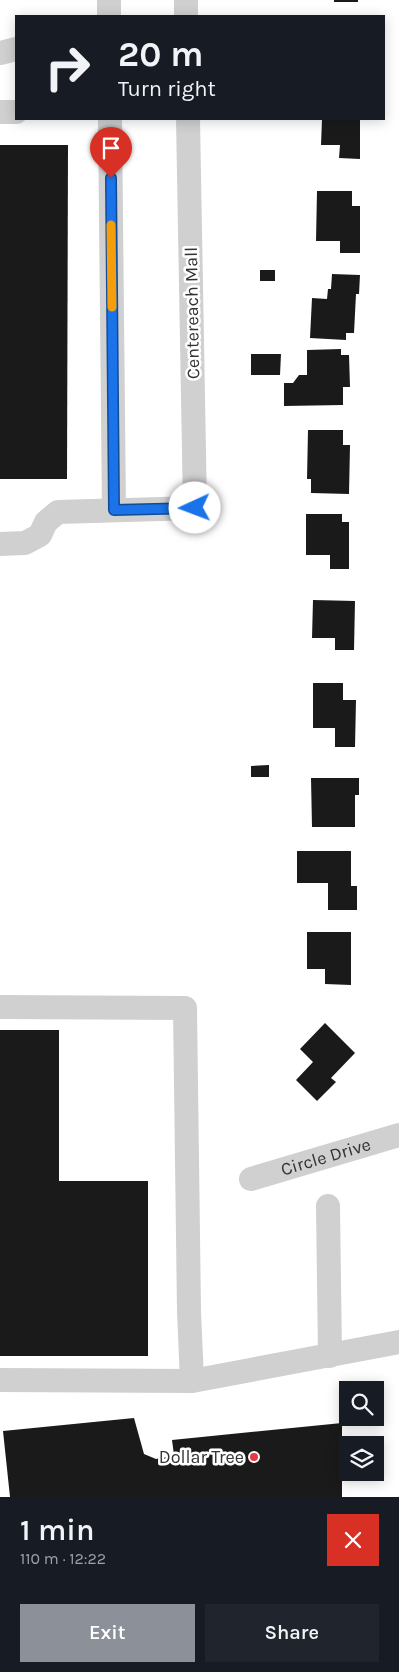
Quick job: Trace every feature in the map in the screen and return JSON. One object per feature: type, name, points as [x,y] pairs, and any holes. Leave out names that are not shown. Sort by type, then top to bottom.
[{"type":"street","points":[[109,0],[109,15]]},
{"type":"street","points":[[186,0],[186,15]]},
{"type":"street","points":[[0,54],[15,49]]},
{"type":"street","points":[[0,112],[15,112]]},
{"type":"street","points":[[0,544],[25,543],[33,539],[40,535],[46,522],[58,512],[114,510],[110,120]]},
{"type":"street","name":"Centereach Mall","points":[[114,510],[195,508],[188,120]]},
{"type":"street","points":[[0,1008],[185,1008],[189,1310],[192,1381]]},
{"type":"street","name":"Circle Drive","points":[[251,1178],[399,1135]]},
{"type":"street","points":[[328,1206],[330,1356]]},
{"type":"street","points":[[0,1380],[192,1381],[399,1342]]},
{"type":"building","points":[[334,0],[358,0],[358,2],[334,2]]},
{"type":"building","points":[[322,120],[360,120],[360,159],[339,158],[340,145],[321,145]]},
{"type":"building","points":[[0,145],[68,145],[67,479],[0,479]]},
{"type":"building","points":[[317,191],[352,191],[352,206],[360,206],[360,253],[340,253],[340,241],[316,241]]},
{"type":"building","points":[[260,270],[275,270],[275,281],[260,281]]},
{"type":"building","points":[[332,274],[360,275],[359,294],[356,294],[354,333],[346,333],[346,340],[310,338],[312,298],[327,299],[328,289],[331,289]]},
{"type":"building","points":[[341,349],[341,355],[349,355],[350,387],[343,387],[343,405],[284,406],[284,383],[293,383],[299,375],[307,375],[307,350]]},
{"type":"building","points":[[251,354],[281,354],[280,375],[251,375]]},
{"type":"building","points":[[308,430],[343,430],[343,445],[350,445],[349,494],[311,493],[311,479],[307,479]]},
{"type":"building","points":[[306,514],[342,514],[342,522],[349,522],[349,569],[330,569],[330,555],[306,555]]},
{"type":"building","points":[[313,600],[355,601],[354,650],[335,650],[335,638],[312,638]]},
{"type":"building","points":[[313,683],[343,683],[343,700],[356,700],[355,747],[335,747],[335,728],[313,728]]},
{"type":"building","points":[[269,765],[269,777],[251,777],[251,766]]},
{"type":"building","points":[[311,778],[359,778],[359,795],[355,795],[355,827],[312,827]]},
{"type":"building","points":[[297,851],[351,851],[351,886],[357,886],[357,910],[328,910],[328,883],[297,883]]},
{"type":"building","points":[[307,932],[351,932],[351,985],[325,984],[325,969],[307,969]]},
{"type":"building","points":[[325,1023],[355,1053],[331,1078],[336,1082],[317,1101],[296,1080],[313,1062],[300,1049]]},
{"type":"building","points":[[0,1030],[59,1030],[59,1181],[148,1181],[148,1356],[0,1356]]},
{"type":"building","name":"Dollar Tree","points":[[134,1418],[144,1454],[156,1459],[174,1455],[172,1440],[339,1423],[339,1426],[342,1426],[342,1436],[339,1436],[339,1481],[342,1481],[342,1497],[10,1497],[3,1431]]},
{"type":"slow traffic","points":[[111,225],[112,307]]},
{"type":"place","name":"Dollar Tree","points":[[254,1457]]},
{"type":"route","points":[[111,178],[114,510],[195,508]]}]
